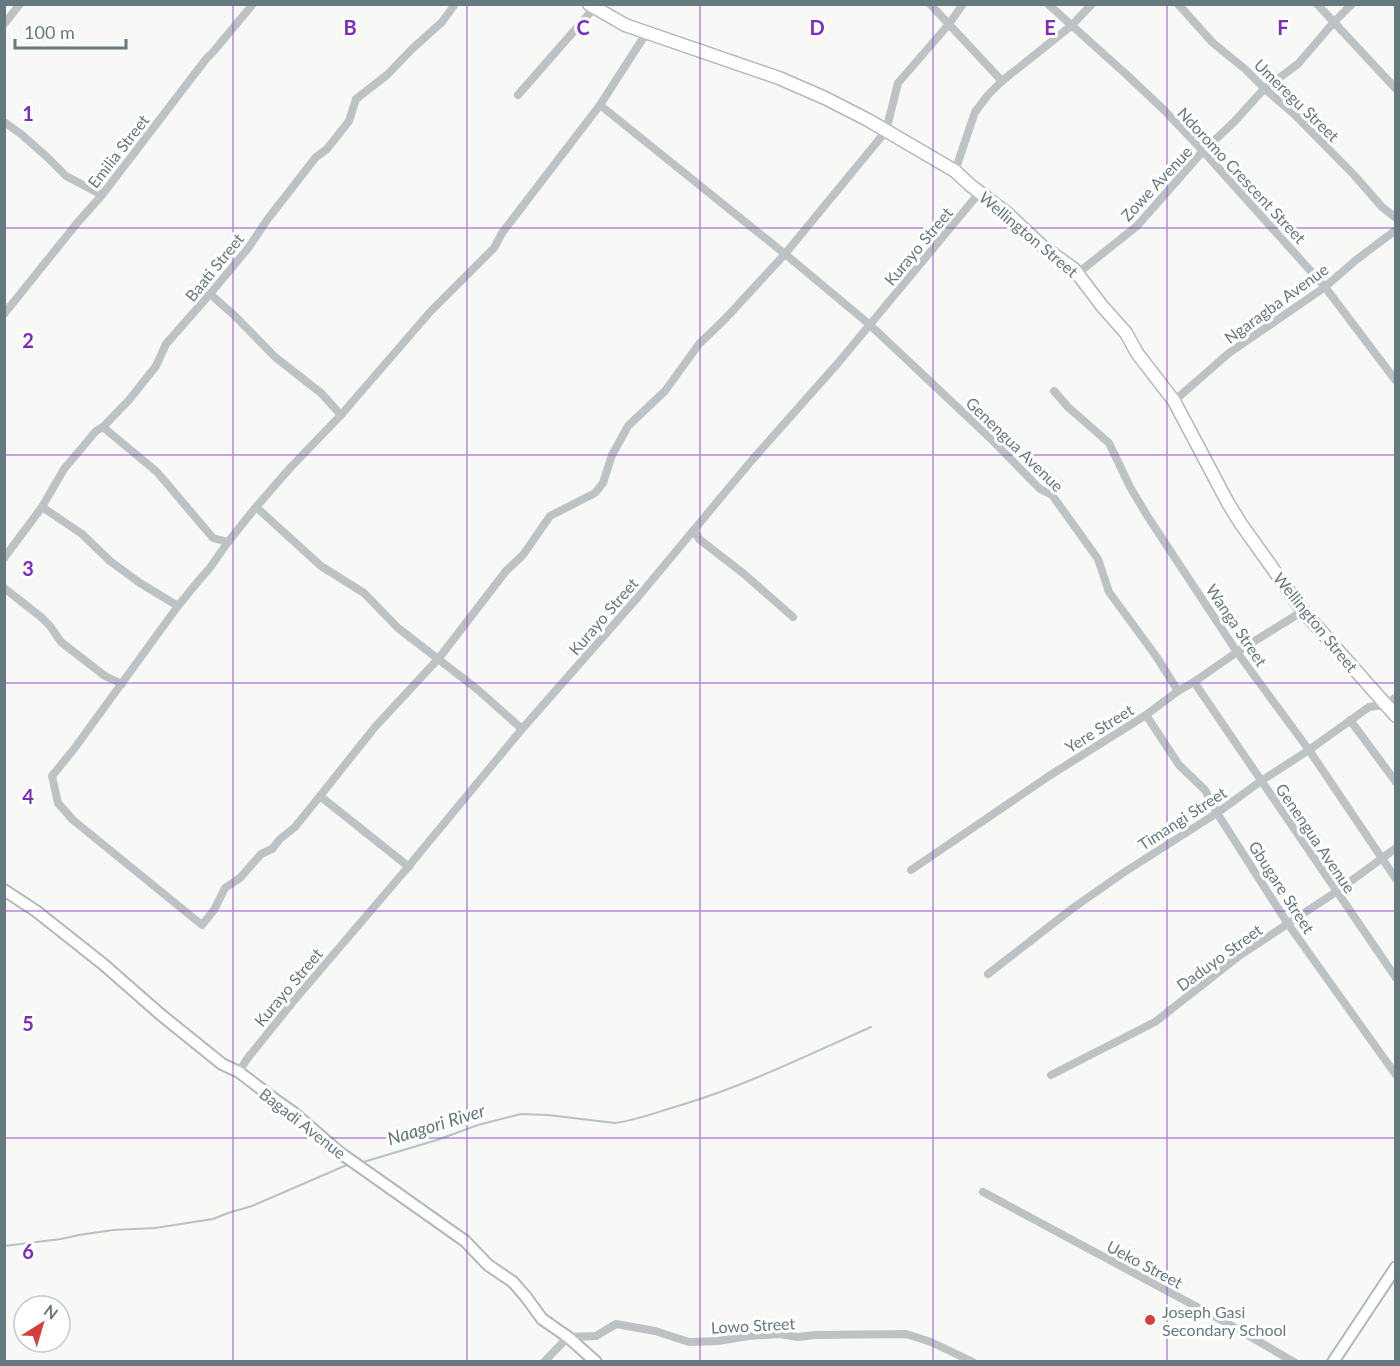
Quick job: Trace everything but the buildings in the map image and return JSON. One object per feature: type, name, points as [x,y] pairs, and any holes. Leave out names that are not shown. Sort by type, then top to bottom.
[{"type":"main road","name":"Wellington Street","points":[[592,6],[625,25],[779,78],[868,120],[956,171],[1042,246],[1077,273],[1126,333],[1137,353],[1174,401],[1241,525],[1303,611],[1391,701],[1395,716]]},
{"type":"street","points":[[4,24],[20,4]]},
{"type":"street","name":"Emilia Street","points":[[4,314],[102,195],[206,58],[253,4]]},
{"type":"street","name":"Baati Street","points":[[4,558],[42,507],[64,469],[96,431],[103,427],[129,400],[156,366],[166,344],[249,247],[316,157],[327,149],[349,121],[356,99],[387,75],[442,22],[455,4]]},
{"type":"street","points":[[930,4],[1002,81]]},
{"type":"street","points":[[647,33],[600,105],[502,233],[494,248],[430,312],[341,415],[256,507],[178,606],[74,750],[52,776],[58,802],[73,820],[202,925],[214,910],[225,888],[240,878],[261,854],[272,849],[280,838],[294,827],[375,727],[439,658],[506,570],[523,555],[550,516],[595,493],[603,483],[612,455],[628,426],[664,391],[699,344],[785,255],[886,131],[898,83],[949,24],[963,4]]},
{"type":"street","name":"Ndoromo Crescent Street","points":[[1048,4],[1164,110],[1203,152],[1325,287],[1395,381]]},
{"type":"street","points":[[956,171],[975,112],[988,95],[1002,81],[1071,26],[1092,4]]},
{"type":"street","name":"Umeregu Street","points":[[1178,4],[1213,43],[1295,115],[1395,218]]},
{"type":"street","points":[[1317,4],[1395,89]]},
{"type":"street","name":"Zowe Avenue","points":[[1077,273],[1137,226],[1203,152],[1265,89],[1298,64],[1352,4]]},
{"type":"street","points":[[518,95],[592,6]]},
{"type":"street","name":"Genengua Avenue","points":[[600,105],[869,324],[989,437],[1040,489],[1052,495],[1098,559],[1110,592],[1178,691]]},
{"type":"street","points":[[4,122],[21,134],[66,176],[102,195]]},
{"type":"street","name":"Kurayo Street","points":[[239,1072],[299,995],[409,867],[522,729],[838,363],[980,192]]},
{"type":"street","name":"Ngaragba Avenue","points":[[1174,401],[1229,354],[1325,287],[1395,230]]},
{"type":"street","points":[[210,294],[236,316],[274,357],[321,393],[341,415]]},
{"type":"street","name":"Wanga Street","points":[[1054,391],[1068,407],[1109,443],[1130,487],[1148,517],[1237,652],[1309,750],[1395,879]]},
{"type":"street","points":[[103,427],[157,472],[213,538],[228,542]]},
{"type":"street","points":[[42,507],[82,534],[110,561],[140,583],[178,606]]},
{"type":"street","points":[[256,507],[321,566],[364,593],[398,628],[439,658],[522,729]]},
{"type":"street","points":[[694,530],[699,539],[744,574],[793,617]]},
{"type":"street","points":[[4,588],[45,622],[62,642],[105,676],[122,684]]},
{"type":"street","name":"Yere Street","points":[[911,870],[1058,770],[1303,611]]},
{"type":"street","name":"Genengua Avenue","points":[[1194,682],[1395,978]]},
{"type":"street","name":"Timangi Street","points":[[988,974],[1115,878],[1217,813],[1261,780],[1309,750],[1369,707],[1391,701]]},
{"type":"street","name":"Gbugare Street","points":[[1146,715],[1179,765],[1205,790],[1217,813],[1288,924],[1395,1075]]},
{"type":"street","points":[[1350,720],[1395,782]]},
{"type":"street","points":[[320,796],[409,867]]},
{"type":"street","name":"Daduyo Street","points":[[1051,1075],[1155,1022],[1239,956],[1336,892],[1395,848]]},
{"type":"street","name":"Bagadi Avenue","points":[[4,890],[36,911],[103,964],[222,1064],[239,1072],[294,1113],[339,1152],[465,1241],[488,1265],[513,1282],[542,1319],[568,1337],[596,1362]]},
{"type":"street","name":"Ueko Street","points":[[983,1192],[1294,1362]]},
{"type":"street","points":[[1333,1362],[1395,1267]]},
{"type":"street","name":"Lowo Street","points":[[568,1337],[596,1336],[616,1324],[655,1330],[689,1342],[780,1334],[798,1337],[906,1334],[931,1342],[973,1362]]},
{"type":"street","points":[[544,1362],[568,1337]]},
{"type":"waterway","name":"Naagori River","points":[[360,1163],[478,1125],[521,1114],[615,1123],[639,1118],[728,1089],[871,1027]]},
{"type":"waterway","name":"Naagori River","points":[[4,1246],[113,1230],[155,1228],[213,1219],[252,1206],[349,1164]]},
{"type":"place","name":"Joseph Gasi Secondary School","points":[[1150,1320]]}]
